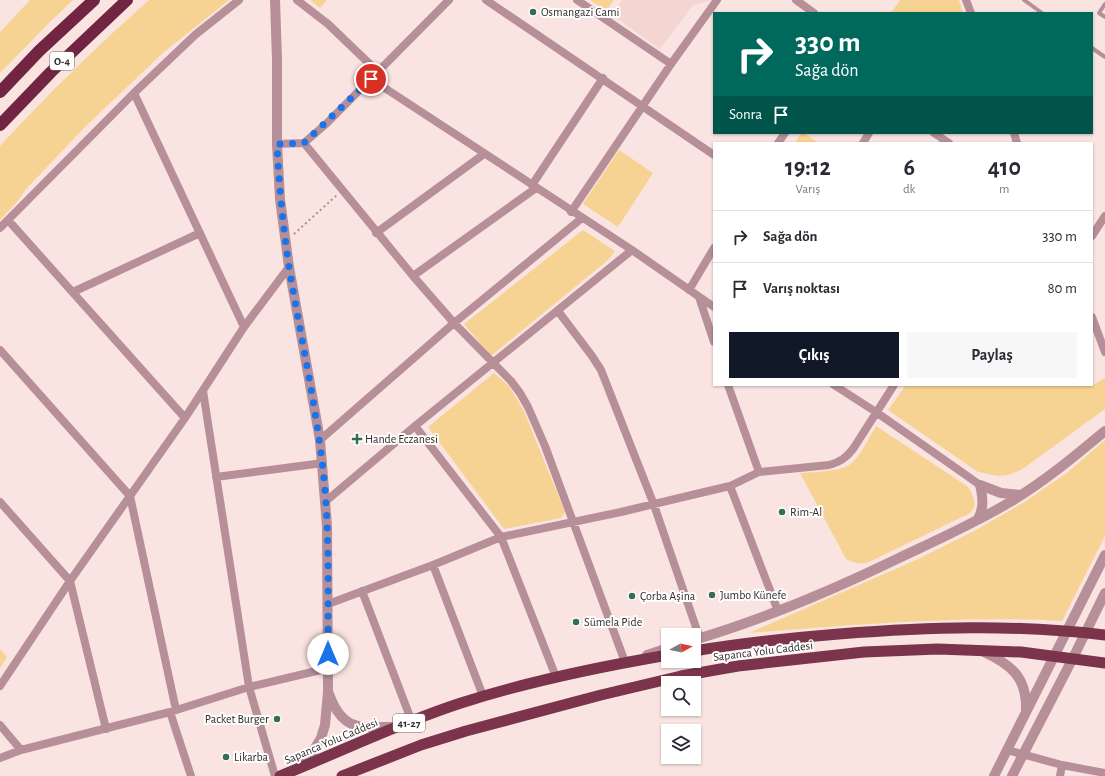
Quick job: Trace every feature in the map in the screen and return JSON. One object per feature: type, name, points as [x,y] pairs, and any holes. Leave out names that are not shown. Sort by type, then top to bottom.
[{"type":"highway","name":"O-4","points":[[0,92],[39,51],[94,0]]},
{"type":"highway","name":"O-4","points":[[0,125],[51,72],[127,0]]},
{"type":"highway","name":"Sapanca Yolu Caddesi","points":[[701,650],[781,639],[879,631],[982,627],[1018,627],[1067,630],[1105,635]]},
{"type":"highway","name":"Sapanca Yolu Caddesi","points":[[342,776],[421,746],[466,731],[553,707],[681,676],[738,666],[864,652],[898,650],[978,650],[1021,652],[1054,655],[1105,663]]},
{"type":"highway","name":"Sapanca Yolu Caddesi","points":[[280,776],[438,711],[483,696],[542,680],[661,656]]},
{"type":"street","points":[[0,228],[134,93],[195,35],[239,0]]},
{"type":"street","points":[[275,0],[277,144],[280,199],[289,267],[320,440],[328,526],[328,692],[325,725],[321,738],[309,758],[296,769]]},
{"type":"street","points":[[297,0],[328,24],[378,72]]},
{"type":"street","points":[[277,144],[304,143],[371,79],[449,0]]},
{"type":"street","points":[[486,0],[603,78],[713,154]]},
{"type":"street","points":[[577,0],[671,64]]},
{"type":"street","points":[[572,212],[642,106],[717,0]]},
{"type":"street","points":[[796,0],[813,12]]},
{"type":"street","points":[[966,0],[971,12]]},
{"type":"street","points":[[413,276],[534,187],[603,78]]},
{"type":"street","points":[[371,79],[632,250],[713,306]]},
{"type":"street","points":[[134,93],[244,327]]},
{"type":"street","points":[[935,134],[947,142]]},
{"type":"street","points":[[304,143],[376,233],[413,276],[454,323],[511,381],[528,407],[545,446],[625,662]]},
{"type":"street","points":[[376,233],[484,154]]},
{"type":"street","points":[[1093,234],[1105,216]]},
{"type":"street","points":[[320,440],[454,323],[582,218]]},
{"type":"street","points":[[8,220],[185,418]]},
{"type":"street","points":[[73,292],[200,233]]},
{"type":"street","points":[[326,501],[415,426],[632,250]]},
{"type":"street","points":[[689,290],[713,250]]},
{"type":"street","points":[[0,686],[70,581],[185,418],[244,327],[289,267]]},
{"type":"street","points":[[699,297],[713,339]]},
{"type":"street","points":[[558,311],[601,370],[654,505],[693,628]]},
{"type":"street","points":[[1093,320],[1105,352]]},
{"type":"street","points":[[0,350],[130,496],[173,711],[191,776]]},
{"type":"street","points":[[836,386],[876,412],[980,485],[1001,493],[1021,495]]},
{"type":"street","points":[[328,604],[433,565],[501,537],[654,505],[730,486],[759,472],[838,463],[846,458],[853,449],[893,386]]},
{"type":"street","points":[[731,387],[759,472]]},
{"type":"street","points":[[203,390],[249,687],[275,776]]},
{"type":"street","points":[[415,426],[501,537],[556,677]]},
{"type":"street","points":[[701,638],[740,626],[867,574],[978,520],[1021,495],[1048,477],[1105,431]]},
{"type":"street","points":[[216,477],[323,463]]},
{"type":"street","points":[[978,520],[983,505],[980,485]]},
{"type":"street","points":[[730,486],[778,611]]},
{"type":"street","points":[[0,502],[70,581],[106,728]]},
{"type":"street","points":[[994,776],[1105,555]]},
{"type":"street","points":[[433,565],[483,696]]},
{"type":"street","points":[[362,591],[412,722]]},
{"type":"street","points":[[1012,776],[1105,593]]},
{"type":"street","points":[[597,668],[625,662],[661,650]]},
{"type":"street","points":[[978,650],[1000,659],[1014,672],[1024,690],[1026,698],[1026,713]]},
{"type":"street","points":[[0,758],[21,750],[173,711],[249,687],[328,668]]},
{"type":"street","points":[[328,692],[334,708],[341,717],[351,723],[362,727],[398,727]]},
{"type":"street","points":[[0,724],[21,750]]},
{"type":"street","points":[[1007,750],[1062,765],[1105,773]]},
{"type":"street","points":[[1060,776],[1062,765]]},
{"type":"lane","points":[[1024,0],[1041,12]]},
{"type":"lane","points":[[1105,4],[1100,13],[1105,17]]},
{"type":"lane","points":[[1093,49],[1105,57]]},
{"type":"path","points":[[286,241],[342,190]]},
{"type":"shaded area","points":[[30,0],[73,0],[0,73],[0,32]]},
{"type":"shaded area","points":[[149,0],[229,0],[164,52],[87,125],[27,188],[17,202],[0,220],[0,146],[73,71]]},
{"type":"shaded area","points":[[310,0],[327,0],[320,8]]},
{"type":"shaded area","points":[[590,0],[614,0],[606,11]]},
{"type":"shaded area","points":[[622,0],[710,0],[693,5],[660,49],[612,15]]},
{"type":"shaded area","points":[[900,0],[959,0],[963,12],[892,12]]},
{"type":"shaded area","points":[[800,134],[805,134],[817,142],[796,142]]},
{"type":"shaded area","points":[[619,150],[653,173],[618,227],[583,204]]},
{"type":"shaded area","points":[[583,230],[615,251],[608,260],[491,356],[464,324]]},
{"type":"shaded area","points":[[494,373],[509,386],[524,411],[565,512],[561,518],[504,529],[428,427]]},
{"type":"shaded area","points":[[1105,378],[1105,409],[1021,470],[1008,475],[998,476],[978,472],[888,410],[905,386],[1093,385]]},
{"type":"shaded area","points":[[876,426],[967,486],[973,495],[975,502],[973,509],[966,516],[867,563],[859,563],[846,559],[800,473],[839,469],[849,465],[857,458]]},
{"type":"shaded area","points":[[1105,440],[1105,536],[1062,621],[1023,619],[945,620],[866,624],[749,633],[916,560],[974,531],[1023,503],[1068,472]]},
{"type":"shaded area","points":[[0,649],[7,657],[0,668]]},
{"type":"place","name":"Osmangazi Cami","points":[[533,12]]},
{"type":"place","name":"Hande Eczanesi","points":[[357,439]]},
{"type":"place","name":"Rim-Al","points":[[782,512]]},
{"type":"place","name":"Jumbo Künefe","points":[[712,595]]},
{"type":"place","name":"Çorba Aşina","points":[[632,596]]},
{"type":"place","name":"Sümela Pide","points":[[576,622]]},
{"type":"place","name":"Packet Burger","points":[[277,719]]},
{"type":"place","name":"Likarba","points":[[226,757]]},
{"type":"route","points":[[328,654],[328,526],[323,463],[289,267],[280,199],[277,144],[304,143],[327,123],[371,79]]}]
